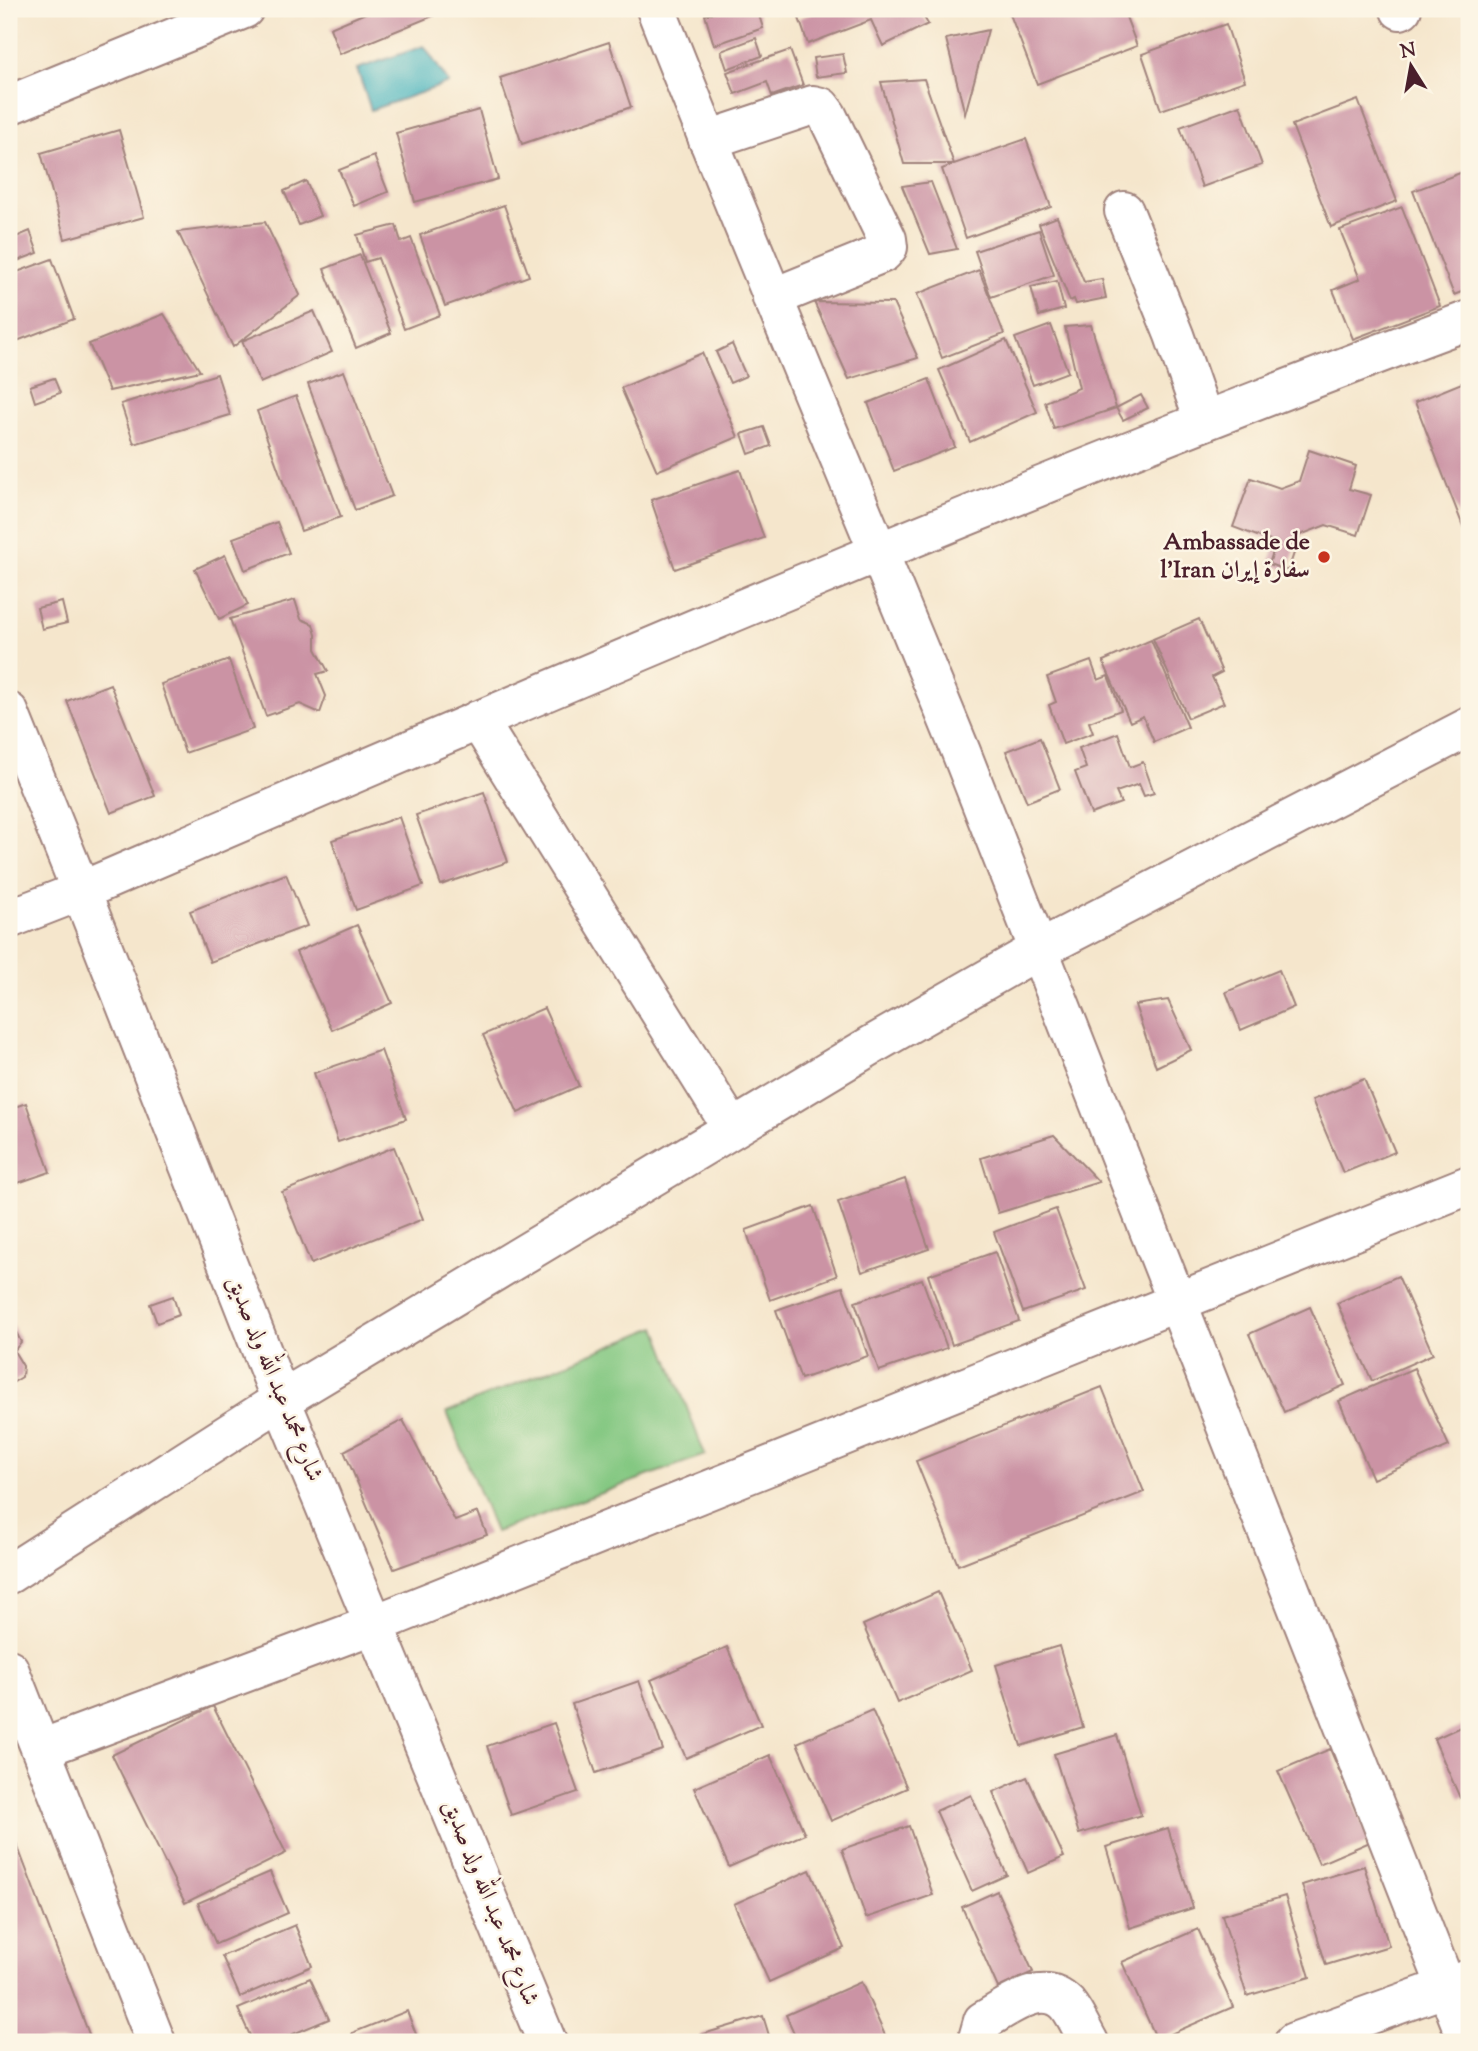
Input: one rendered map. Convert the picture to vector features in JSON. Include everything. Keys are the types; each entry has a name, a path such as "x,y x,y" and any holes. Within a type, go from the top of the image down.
{"street":[{"path":"9,104 244,9"},
{"path":"656,9 772,298 879,550 1177,1303 1457,1984 1468,2042"},
{"path":"708,140 813,105 821,107 887,239 888,247 883,253 772,298"},
{"path":"1124,211 1174,335 1203,421"},
{"path":"9,919 81,891 879,550 1203,421 1469,320"},
{"name":"شارع محمد عبد الله ولد صديق","path":"9,712 281,1400 547,2042"},
{"path":"478,720 732,1128"},
{"path":"9,1574 281,1400 732,1128 1038,950 1469,727"},
{"path":"26,1733 375,1624 1469,1185"},
{"path":"9,1669 26,1733 156,2042"},
{"path":"1294,2042 1457,1984"},
{"path":"977,2042 983,2021 1029,1995 1050,1994 1066,2004 1089,2042"}],"green space":[{"path":"656,1327 705,1455 495,1532 447,1412"}],"water":[{"path":"424,46 449,83 371,110 357,69"}],"building":[{"path":"375,9 432,9 435,15 340,54 330,28"},
{"path":"726,9 757,9 763,28 714,45 705,15"},
{"path":"825,9 867,9 869,15 886,9 919,9 928,24 883,46 871,20 808,44 799,18"},
{"path":"1008,9 1123,9 1137,46 1037,84"},
{"path":"1226,24 1245,81 1161,110 1142,54"},
{"path":"988,30 965,114 946,39"},
{"path":"756,38 762,56 727,69 721,51"},
{"path":"609,42 631,107 522,144 500,78"},
{"path":"790,50 803,85 772,96 767,82 735,94 727,72"},
{"path":"843,54 847,73 816,77 813,58"},
{"path":"924,79 954,164 904,164 881,82"},
{"path":"1358,100 1397,201 1331,227 1292,125"},
{"path":"1240,105 1262,165 1202,187 1180,127"},
{"path":"479,110 498,179 415,202 396,133"},
{"path":"119,130 144,217 65,239 41,153"},
{"path":"1026,139 1051,207 966,238 942,169"},
{"path":"374,156 388,192 354,206 339,170"},
{"path":"1468,170 1469,289 1454,295 1413,191"},
{"path":"306,181 320,216 299,225 284,191"},
{"path":"931,182 957,249 930,254 902,186"},
{"path":"504,205 529,276 445,306 420,235"},
{"path":"1402,207 1440,306 1353,339 1333,290 1360,279 1340,230"},
{"path":"1057,217 1084,282 1102,279 1106,298 1076,304 1074,299 1070,301 1039,224"},
{"path":"265,222 300,295 233,347 178,232"},
{"path":"396,225 401,242 411,238 440,315 404,329 378,258 365,262 357,235"},
{"path":"1039,230 1054,275 991,297 975,251"},
{"path":"30,231 38,253 9,264 9,240"},
{"path":"360,255 391,333 356,348 324,269"},
{"path":"52,259 74,319 9,344 9,275"},
{"path":"979,270 1004,334 942,358 917,294"},
{"path":"1057,281 1064,309 1039,316 1031,287"},
{"path":"814,302 893,303 918,358 849,379"},
{"path":"314,311 332,352 260,383 242,341"},
{"path":"164,314 200,371 109,391 89,344"},
{"path":"1051,325 1068,372 1033,385 1015,338"},
{"path":"1091,325 1116,408 1054,429 1045,402 1079,388 1065,327"},
{"path":"1006,340 1037,412 970,442 939,370"},
{"path":"732,344 746,376 730,383 716,352"},
{"path":"702,353 738,437 657,471 621,388"},
{"path":"344,371 392,496 355,510 308,384"},
{"path":"217,374 230,415 134,444 121,404"},
{"path":"54,378 60,393 35,402 30,386"},
{"path":"929,379 955,447 894,471 868,403"},
{"path":"1469,380 1469,542 1415,402"},
{"path":"1141,395 1148,408 1123,420 1116,408"},
{"path":"296,396 341,517 301,531 257,411"},
{"path":"764,427 771,446 749,454 742,434"},
{"path":"1309,450 1356,466 1349,489 1371,495 1358,535 1326,525 1300,535 1288,571 1269,564 1276,543 1233,527 1251,478 1280,488 1299,481"},
{"path":"740,470 764,538 675,569 651,500"},
{"path":"277,522 289,553 245,570 233,538"},
{"path":"225,555 248,605 219,619 195,569"},
{"path":"295,600 301,619 313,624 316,649 328,671 317,674 326,696 320,713 300,704 266,716 230,619"},
{"path":"62,602 67,623 42,629 37,608"},
{"path":"1199,619 1222,672 1212,677 1224,703 1188,718 1153,639"},
{"path":"1151,640 1188,727 1154,742 1143,716 1130,722 1103,661"},
{"path":"229,660 253,729 185,753 161,684"},
{"path":"1091,661 1098,680 1108,676 1121,710 1089,722 1093,733 1063,744 1049,705 1056,702 1047,677"},
{"path":"110,684 155,796 111,813 67,701"},
{"path":"1118,733 1130,767 1143,762 1154,793 1144,796 1139,784 1116,792 1121,803 1091,814 1075,772 1086,768 1079,748"},
{"path":"1040,738 1060,789 1027,802 1006,751"},
{"path":"484,792 508,862 441,885 416,815"},
{"path":"399,817 423,886 356,910 332,840"},
{"path":"286,874 307,926 210,962 190,911"},
{"path":"357,925 392,1003 332,1030 296,952"},
{"path":"1279,970 1294,1007 1241,1030 1226,992"},
{"path":"1168,1000 1191,1050 1156,1067 1135,1005"},
{"path":"544,1008 579,1086 518,1113 483,1035"},
{"path":"381,1050 406,1119 338,1142 314,1073"},
{"path":"1364,1079 1395,1152 1343,1173 1312,1100"},
{"path":"26,1103 50,1172 9,1186 9,1109"},
{"path":"1054,1135 1099,1182 998,1213 981,1158"},
{"path":"394,1147 423,1219 311,1264 282,1192"},
{"path":"905,1179 929,1249 862,1272 838,1202"},
{"path":"813,1206 837,1276 770,1300 746,1230"},
{"path":"1056,1209 1086,1290 1023,1312 994,1232"},
{"path":"995,1252 1019,1321 952,1345 928,1275"},
{"path":"1398,1276 1433,1354 1372,1381 1337,1303"},
{"path":"922,1279 947,1348 879,1371 855,1302"},
{"path":"843,1287 868,1356 801,1379 776,1310"},
{"path":"173,1296 179,1315 157,1323 150,1304"},
{"path":"1310,1307 1345,1385 1284,1412 1249,1334"},
{"path":"9,1318 21,1342 14,1351 23,1366 22,1377 9,1385"},
{"path":"1414,1368 1449,1446 1373,1479 1339,1401"},
{"path":"1102,1387 1144,1492 958,1565 916,1461"},
{"path":"403,1420 455,1521 478,1512 487,1535 394,1569 344,1451"},
{"path":"938,1592 972,1670 897,1703 863,1625"},
{"path":"1059,1646 1083,1727 1021,1746 996,1665"},
{"path":"727,1647 761,1725 686,1758 651,1680"},
{"path":"639,1681 663,1750 596,1773 572,1704"},
{"path":"213,1706 286,1853 185,1903 112,1755"},
{"path":"872,1710 907,1788 831,1821 797,1743"},
{"path":"554,1723 578,1792 511,1815 487,1746"},
{"path":"1469,1723 1469,1794 1460,1798 1434,1739"},
{"path":"1117,1735 1141,1815 1079,1834 1054,1754"},
{"path":"1330,1749 1370,1842 1319,1864 1278,1771"},
{"path":"770,1755 805,1834 729,1867 694,1788"},
{"path":"1027,1777 1064,1857 1028,1873 993,1792"},
{"path":"971,1795 1007,1875 972,1891 936,1811"},
{"path":"9,1824 92,2042 9,2042"},
{"path":"909,1826 933,1895 866,1918 842,1849"},
{"path":"1168,1828 1193,1908 1130,1928 1106,1847"},
{"path":"1364,1866 1389,1946 1326,1965 1302,1885"},
{"path":"810,1870 844,1948 769,1982 734,1904"},
{"path":"270,1872 288,1913 216,1944 198,1903"},
{"path":"997,1891 1033,1972 998,1988 962,1907"},
{"path":"1285,1896 1310,1977 1247,1996 1222,1915"},
{"path":"295,1925 312,1966 240,1997 222,1956"},
{"path":"1198,1929 1233,2007 1157,2040 1122,1962"},
{"path":"310,1978 329,2019 274,2042 253,2042 238,2009"},
{"path":"861,1982 888,2042 798,2042 786,2015"},
{"path":"407,2011 419,2042 356,2042 352,2033"},
{"path":"763,2016 771,2042 702,2042 700,2035"}],"place":[{"name":"Ambassade de l'Iran سفارة إيران","path":"1324,557"}]}
